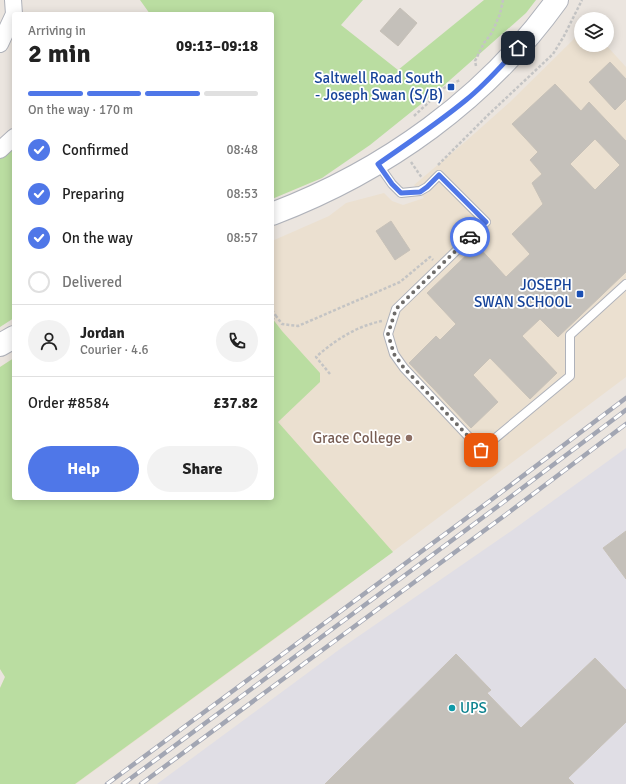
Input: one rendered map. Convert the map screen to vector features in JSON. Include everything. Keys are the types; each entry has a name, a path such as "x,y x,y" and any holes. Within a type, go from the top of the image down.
{"street":[{"path":"13,0 14,12"},
{"path":"274,213 332,189 378,164 427,130 466,100 488,80 544,18 557,0"},
{"path":"0,44 12,18"},
{"path":"0,150 12,139"},
{"path":"0,345 12,338"}],"lane":[{"path":"378,164 392,184 401,193 420,192 439,175 486,222 396,309 388,334 394,354 404,368 481,450 570,376 570,336 626,284"}],"path":[{"path":"488,80 478,69 474,61 494,28 500,14 503,0"},
{"path":"433,169 553,54 582,0"},
{"path":"413,117 444,88 465,77"},
{"path":"408,158 427,187"},
{"path":"274,313 282,324 298,326 400,282 430,258 440,266"},
{"path":"330,374 316,357 347,334 377,322 392,319"}],"shaded area":[{"name":"Grace College","path":"574,39 574,52 612,52 626,67 626,377 327,601 76,784 0,784 0,688 5,677 0,669 0,367 12,359 12,500 274,500 274,240 329,216 346,203 384,193 392,201 403,205 424,198 414,185 510,102"},
{"path":"626,448 626,784 157,784 340,649 514,529"}],"green space":[{"path":"140,0 363,0 341,25 398,70 484,0 536,0 526,13 441,88 370,145 322,178 274,198 274,12 149,12"},
{"path":"12,147 12,319 0,327 0,158"},
{"path":"274,321 320,373 320,382 278,422 393,552 75,784 0,784 0,688 5,677 0,669 0,367 12,359 12,500 274,500"}],"building":[{"path":"400,8 417,23 398,46 380,31"},
{"path":"610,62 626,79 626,99 615,110 589,82"},
{"path":"555,84 581,111 589,102 626,141 626,272 558,337 540,319 522,336 557,373 530,399 490,358 473,375 498,402 471,428 409,363 436,336 440,340 456,324 427,293 477,245 506,277 530,254 512,234 543,204 532,183 542,174 530,160 538,152 512,124","holes":["595,139 620,165 595,190 570,164"]},
{"path":"391,221 410,250 395,260 376,231"},
{"path":"626,531 626,579 603,548"},
{"name":"UPS","path":"456,654 491,690 487,693 521,728 595,658 626,690 626,722 568,778 574,784 325,784"}],"railway":[{"path":"107,784 491,500 626,398"},
{"path":"123,784 626,410"},
{"path":"141,784 626,424"}],"way so far":[{"path":"470,237 396,309 388,334 394,354 404,368 481,450"}],"place":[{"name":"Saltwell Road South - Joseph Swan (S/B)","path":"451,87"},
{"name":"JOSEPH SWAN SCHOOL","path":"580,294"},
{"name":"Grace College","path":"409,438"},
{"name":"UPS","path":"452,708"}],"route":[{"path":"470,237 486,222 439,175 420,192 401,193 392,184 378,164 427,130 466,100 488,80 518,48"}]}
